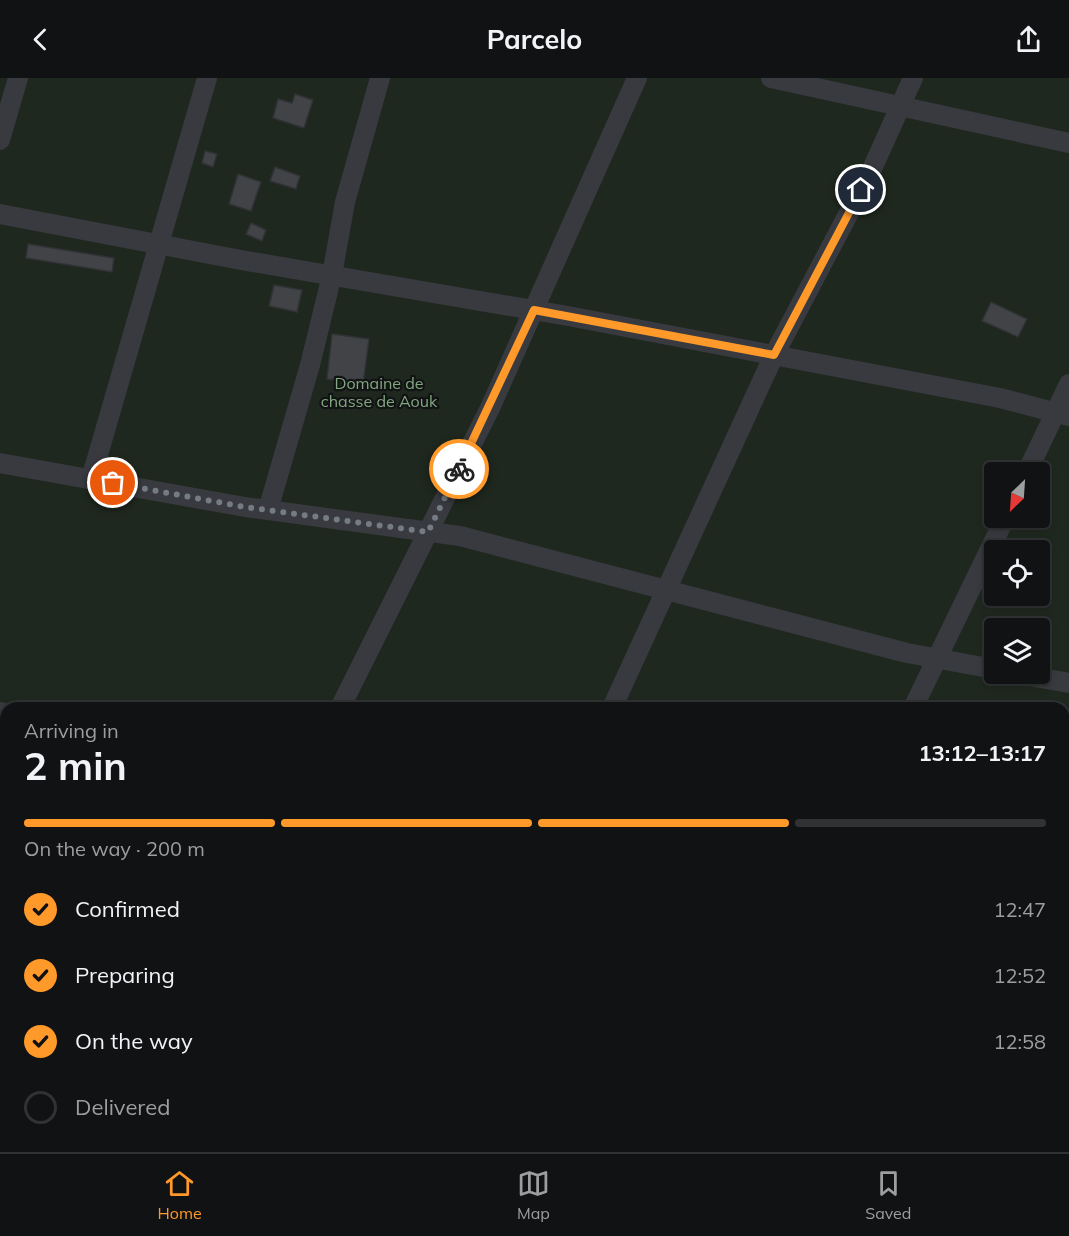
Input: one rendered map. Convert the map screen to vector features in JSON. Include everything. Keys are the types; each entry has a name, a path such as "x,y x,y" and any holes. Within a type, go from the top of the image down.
{"street":[{"path":"0,140 18,78"},
{"path":"91,479 207,78"},
{"path":"268,510 310,365 332,276 345,202 380,78"},
{"path":"343,702 490,408 637,78"},
{"path":"771,78 1069,142"},
{"path":"615,702 774,355 872,169 913,78"},
{"path":"0,214 160,245 534,310 774,355 1000,398 1062,414"},
{"path":"1033,462 1062,414 1069,384"},
{"path":"0,463 268,510 460,536 937,659 984,667"},
{"path":"916,702 1000,528"},
{"path":"1050,680 1069,683"}],"green space":[{"name":"Domaine de chasse de Aouk","path":"0,78 1069,78 1069,702 0,702"}],"building":[{"path":"295,94 313,100 304,128 273,118 278,99 292,103"},
{"path":"205,151 217,154 213,167 202,163"},
{"path":"275,167 300,176 296,189 270,181"},
{"path":"238,174 261,182 251,211 229,204"},
{"path":"251,223 266,230 262,241 246,234"},
{"path":"28,244 114,258 112,272 26,258"},
{"path":"274,285 302,290 297,312 269,306"},
{"path":"991,302 1027,319 1018,337 982,321"},
{"path":"332,334 369,339 363,384 327,379"}],"way so far":[{"path":"113,483 245,507 428,532 459,469"}],"route":[{"path":"459,469 490,408 534,310 774,355 861,190"}]}
